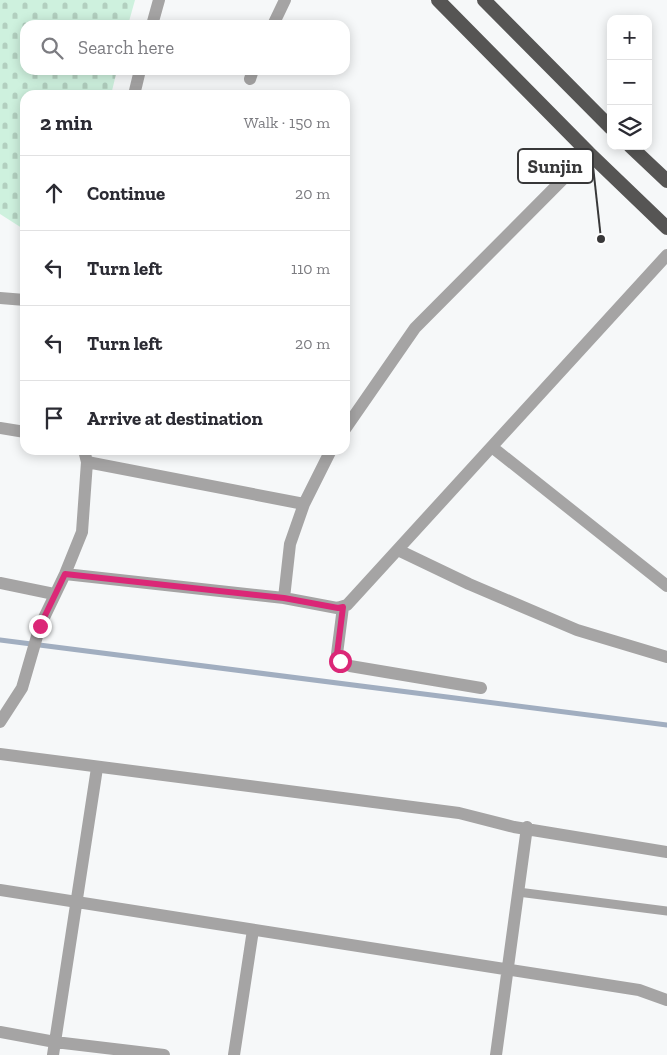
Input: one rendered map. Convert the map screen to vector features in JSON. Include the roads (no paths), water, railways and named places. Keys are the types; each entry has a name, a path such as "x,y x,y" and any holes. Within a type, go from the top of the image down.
{"highway":[{"path":"438,0 589,153 667,228"},
{"path":"484,0 607,124"},
{"path":"634,150 667,181"}],"street":[{"path":"153,20 159,0"},
{"path":"275,20 285,0"},
{"path":"135,90 139,75"},
{"path":"350,422 415,328 589,153"},
{"path":"65,574 284,598 338,608 343,607 351,602 667,255"},
{"path":"0,298 20,300"},
{"path":"0,428 20,431"},
{"path":"492,447 667,586"},
{"path":"284,598 290,544 304,504 328,455"},
{"path":"0,722 22,688 40,626 65,574 82,532 86,456 304,504"},
{"path":"398,550 469,584 576,630 667,657"},
{"path":"0,582 54,594"},
{"path":"343,607 337,654 340,661 350,666 482,688"},
{"path":"0,754 97,768 412,806 667,852"},
{"path":"53,1055 97,768"},
{"path":"496,1055 527,827"},
{"path":"0,890 639,990 667,1000"},
{"path":"234,1055 253,930"},
{"path":"0,1032 55,1042 164,1055"}],"lane":[{"path":"518,892 667,911"}],"waterway":[{"path":"0,640 667,725"}],"place":[{"name":"Sunjin","path":"601,239"}]}
